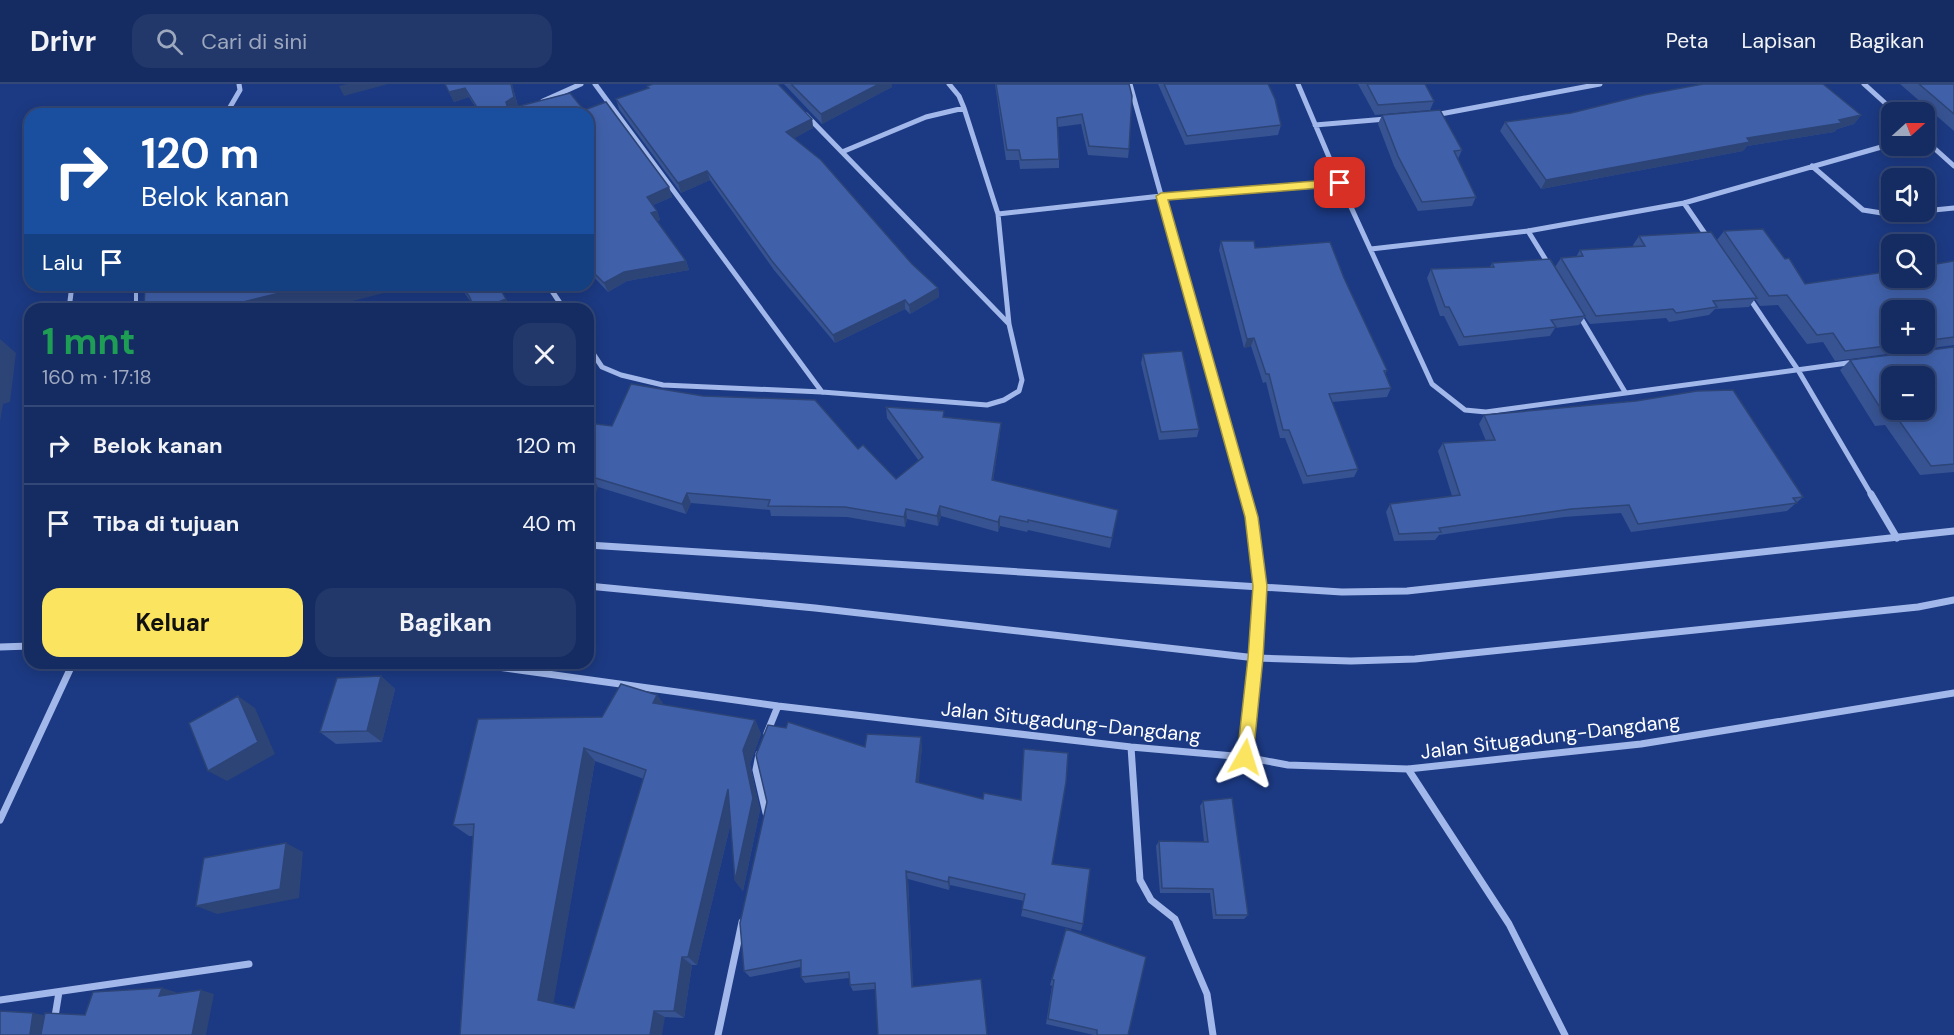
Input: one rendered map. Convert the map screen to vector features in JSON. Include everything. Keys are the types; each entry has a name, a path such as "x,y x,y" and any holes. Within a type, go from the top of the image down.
{"street":[{"path":"230,108 240,90 239,84"},
{"path":"533,105 581,84"},
{"path":"595,84 822,393"},
{"path":"594,355 602,368 663,385 822,393 987,405 1004,400 1019,391 1022,380 1009,324 998,214 964,108 959,96 949,84"},
{"path":"1130,84 1251,517 1260,586 1256,658 1245,757"},
{"path":"1298,84 1340,183 1432,384 1465,410 1486,412 1865,361"},
{"path":"1431,115 1600,84"},
{"path":"1864,84 1884,102"},
{"path":"842,152 926,117 964,108"},
{"path":"801,109 1009,324"},
{"path":"1315,125 1396,118"},
{"path":"1371,249 1528,231 1684,203 1881,147"},
{"path":"1935,149 1954,166"},
{"path":"1812,166 1863,210 1881,213"},
{"path":"998,214 1161,196 1340,183"},
{"path":"1684,203 1711,242"},
{"path":"1935,210 1954,208"},
{"path":"1528,231 1552,271"},
{"path":"1744,291 1798,370 1897,538"},
{"path":"1576,311 1625,392"},
{"path":"594,545 1342,592 1407,591 1954,531"},
{"path":"594,587 815,608 1256,658 1351,661 1415,659 1918,607 1954,600"},
{"path":"0,647 24,646"},
{"path":"0,820 70,669"},
{"name":"Jalan Situgadung-Dangdang","path":"512,669 778,706 1131,747 1245,757 1288,765 1407,769 1641,744 1954,693"},
{"path":"764,821 765,799 755,774 755,765 778,706"},
{"path":"1131,747 1140,880 1151,900 1175,919 1208,994 1213,1035"},
{"path":"1407,769 1509,924 1565,1035"},
{"path":"718,1035 745,911"},
{"path":"0,1000 249,964"},
{"path":"52,1035 59,992"}],"building":[{"path":"445,84 511,84 514,97 506,102 508,108 477,108 465,88 449,92"},
{"path":"653,84 778,84 812,119 786,132 821,160 912,264 938,288 909,305 905,300 833,335 772,261 707,171 678,183 616,99 649,88 647,86"},
{"path":"791,84 879,84 821,114"},
{"path":"996,84 1129,84 1132,96 1129,149 1089,146 1082,114 1057,118 1059,159 1021,160 1019,150 1007,150"},
{"path":"1164,84 1268,84 1275,99 1281,125 1187,136"},
{"path":"1367,84 1425,84 1434,101 1378,105"},
{"path":"1703,84 1823,84 1861,115 1839,120 1842,123 1747,138 1750,142 1546,180 1505,122 1571,113 1644,95"},
{"path":"1919,84 1954,84 1954,114"},
{"path":"570,93 582,108 512,108"},
{"path":"606,102 669,187 647,197 657,211 651,213 686,261 624,272 604,283 594,273 594,108 590,108"},
{"path":"1440,110 1462,150 1454,151 1476,197 1422,202 1398,156 1382,115"},
{"path":"1763,229 1785,259 1789,258 1805,284 1881,273 1881,288 1935,288 1935,264 1954,261 1954,337 1935,340 1935,300 1881,300 1881,347 1845,351 1833,333 1817,335 1787,295 1769,296 1724,231"},
{"path":"1711,232 1757,298 1713,301 1717,307 1676,313 1673,309 1596,316 1561,258 1583,256 1580,250 1645,246 1639,236"},
{"path":"1221,241 1254,241 1255,248 1330,242 1344,278 1387,370 1384,371 1391,388 1329,394 1358,469 1307,476 1289,430 1283,430 1269,374 1266,374 1254,338 1247,339"},
{"path":"1550,259 1585,316 1551,320 1556,327 1464,337 1449,307 1445,307 1431,269 1494,267 1492,263"},
{"path":"145,291 288,291 239,303 144,303"},
{"path":"465,291 501,291 506,299 496,303 472,303"},
{"path":"1954,347 1954,464 1931,466 1899,420 1935,420 1935,366 1881,366 1881,409 1850,360 1898,354 1935,354 1935,349"},
{"path":"1182,351 1199,429 1161,432 1143,354"},
{"path":"631,384 703,396 815,400 858,449 863,445 896,479 923,457 886,407 944,411 943,417 1001,423 992,480 1118,510 1112,538 1000,516 998,522 940,506 937,516 906,509 904,517 845,507 768,506 770,500 687,493 682,504 594,478 594,424 612,426"},
{"path":"1733,390 1803,497 1793,498 1797,503 1638,524 1629,505 1571,509 1439,528 1441,532 1399,534 1390,504 1460,495 1443,443 1495,440 1484,415 1636,401 1697,391"},
{"path":"381,676 367,731 320,732 337,678"},
{"path":"621,684 657,695 653,703 755,720 743,750 753,798 735,881 728,789 688,957 682,957 674,1011 654,1011 650,1035 460,1035 474,824 453,825 478,719 602,717","holes":["584,748 646,770 574,1008 538,1000"]},
{"path":"238,696 258,742 208,771 189,723"},
{"path":"788,722 865,747 867,734 921,737 916,782 983,799 984,793 1021,800 1024,749 1068,753 1066,782 1052,864 1090,869 1083,924 1022,909 1025,894 949,877 948,882 906,871 912,987 981,979 987,1035 878,1035 875,983 850,985 849,972 801,977 801,960 744,971 740,923 767,802 756,755 768,725 786,728"},
{"path":"1232,798 1248,915 1216,915 1213,889 1162,888 1159,841 1208,842 1203,801"},
{"path":"286,843 280,889 196,906 204,858"},
{"path":"1066,929 1146,957 1128,1035 1097,1035 1097,1030 1048,1019 1054,980 1052,979"},
{"path":"162,988 159,996 201,990 192,1035 40,1035 45,1013 85,1015 93,992"},
{"path":"0,1011 33,1013 30,1034 33,1035 0,1035"}],"route":[{"path":"1245,757 1256,658 1260,586 1251,517 1161,196 1340,183"}]}
